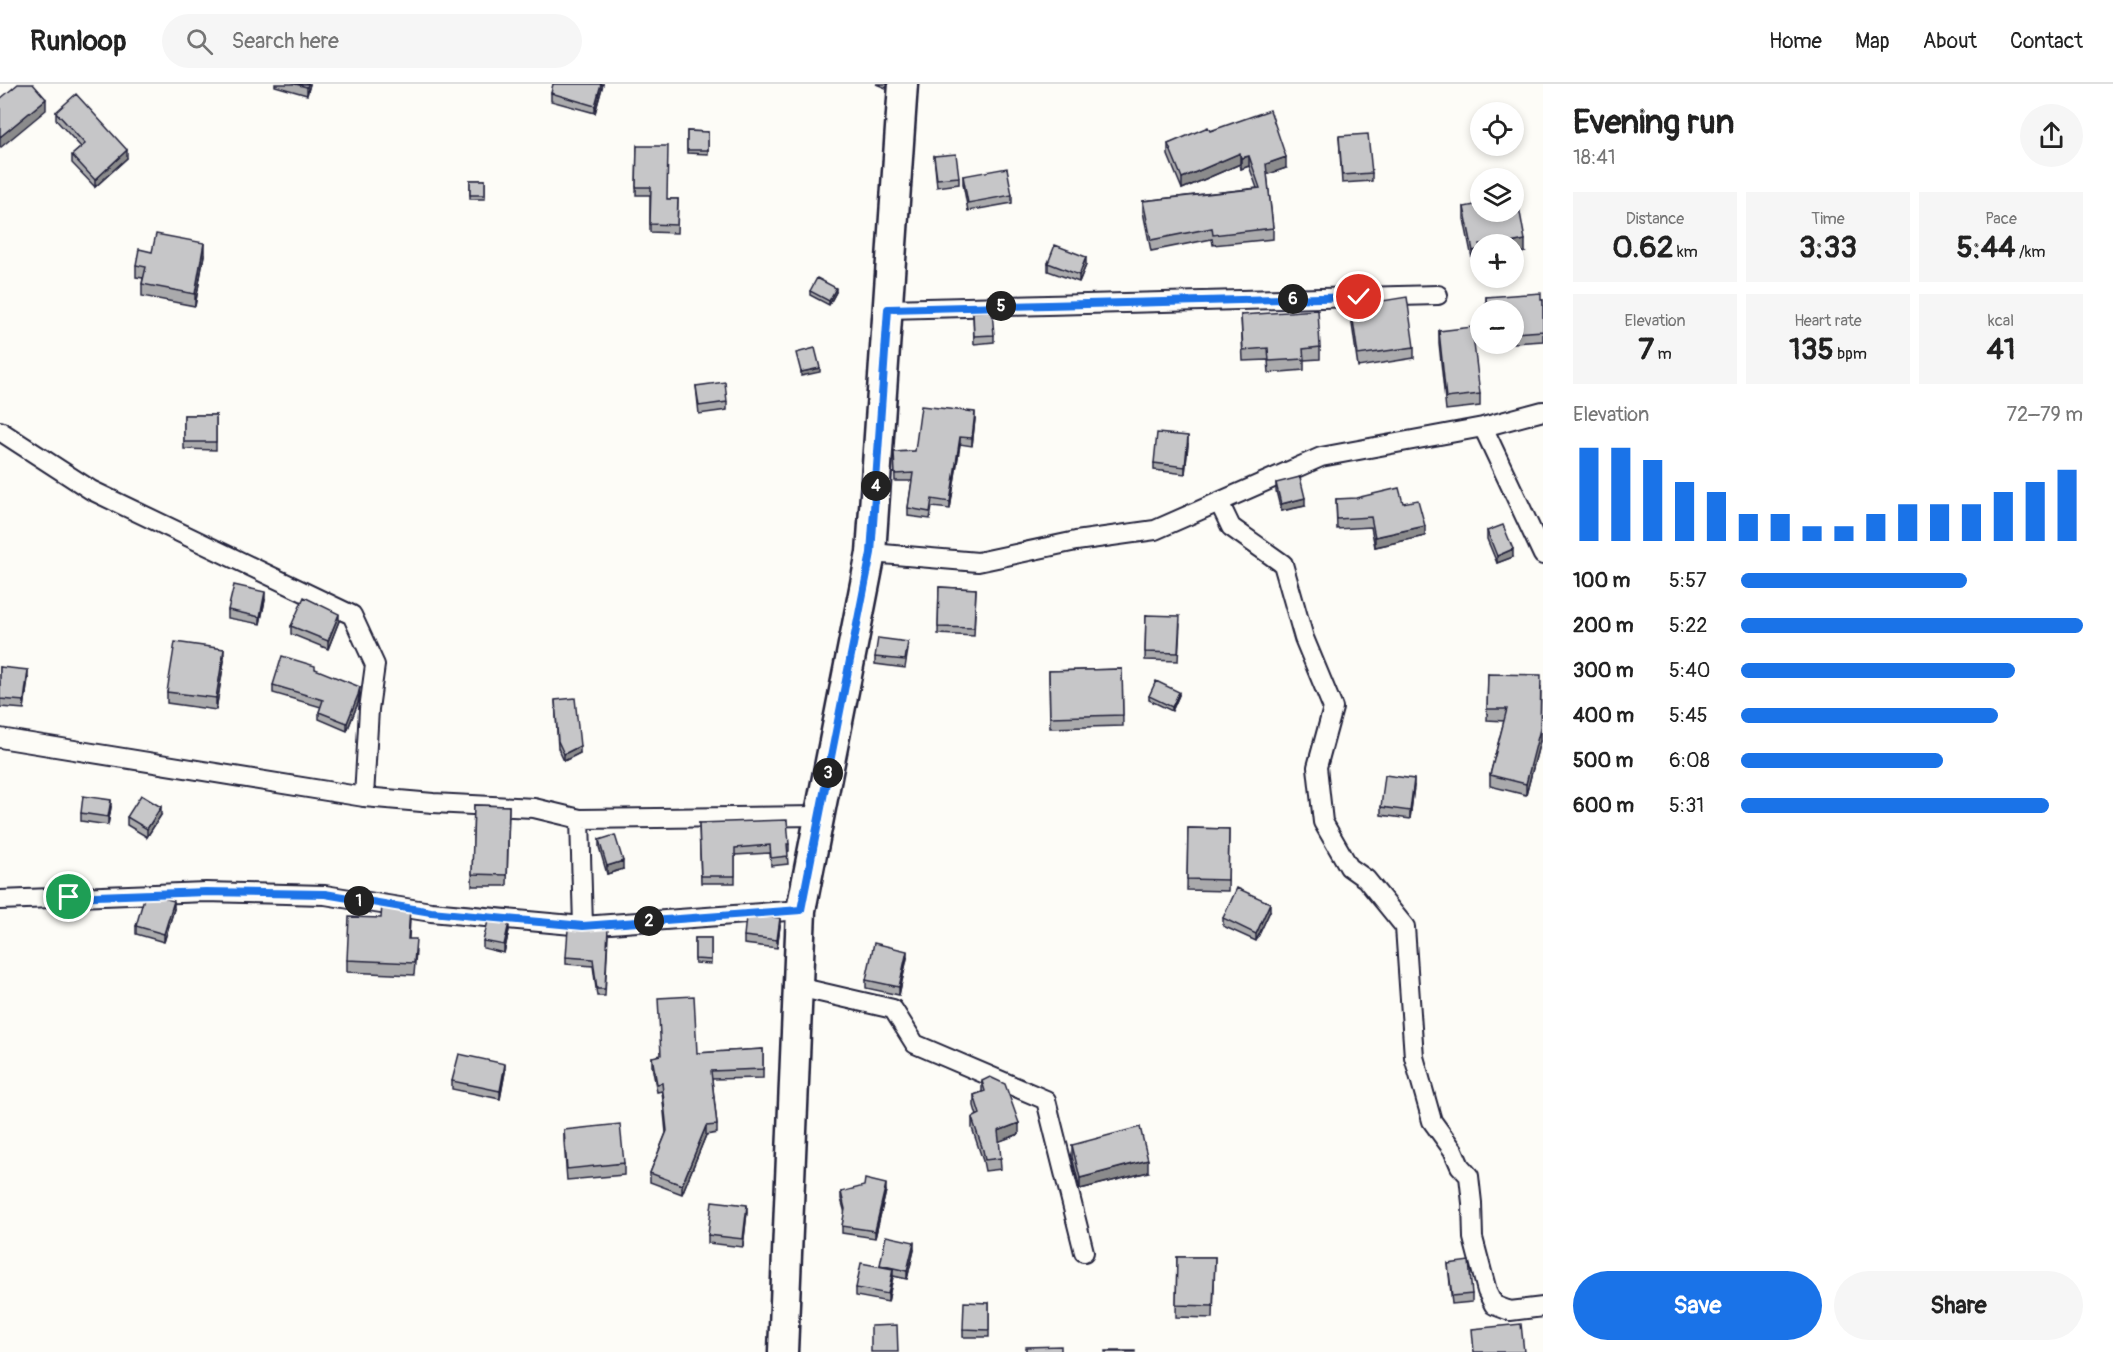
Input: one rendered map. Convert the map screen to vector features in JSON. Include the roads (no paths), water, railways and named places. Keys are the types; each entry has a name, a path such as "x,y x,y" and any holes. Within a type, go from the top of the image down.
{"main road":[{"path":"783,1352 801,910 871,553 903,84"}],"street":[{"path":"888,309 1438,295"},
{"path":"871,553 978,561 1076,541 1155,530 1321,457 1483,427 1543,411"},
{"path":"1483,427 1543,555"},
{"path":"0,432 91,490 352,615 375,665 369,709 364,797"},
{"path":"1219,502 1231,527 1283,564 1304,638 1333,708 1317,767 1323,822 1348,867 1366,879 1405,927 1414,1057 1432,1121 1453,1150 1460,1166 1469,1176 1473,1203 1473,1238 1487,1292 1494,1305 1510,1311 1543,1307"},
{"path":"0,738 364,797 534,808 580,819 819,816"},
{"path":"580,819 583,926"},
{"path":"0,900 206,892 325,894 431,912 583,926 801,910"},
{"path":"798,987 892,1009 915,1044 1046,1100 1084,1252"}]}
